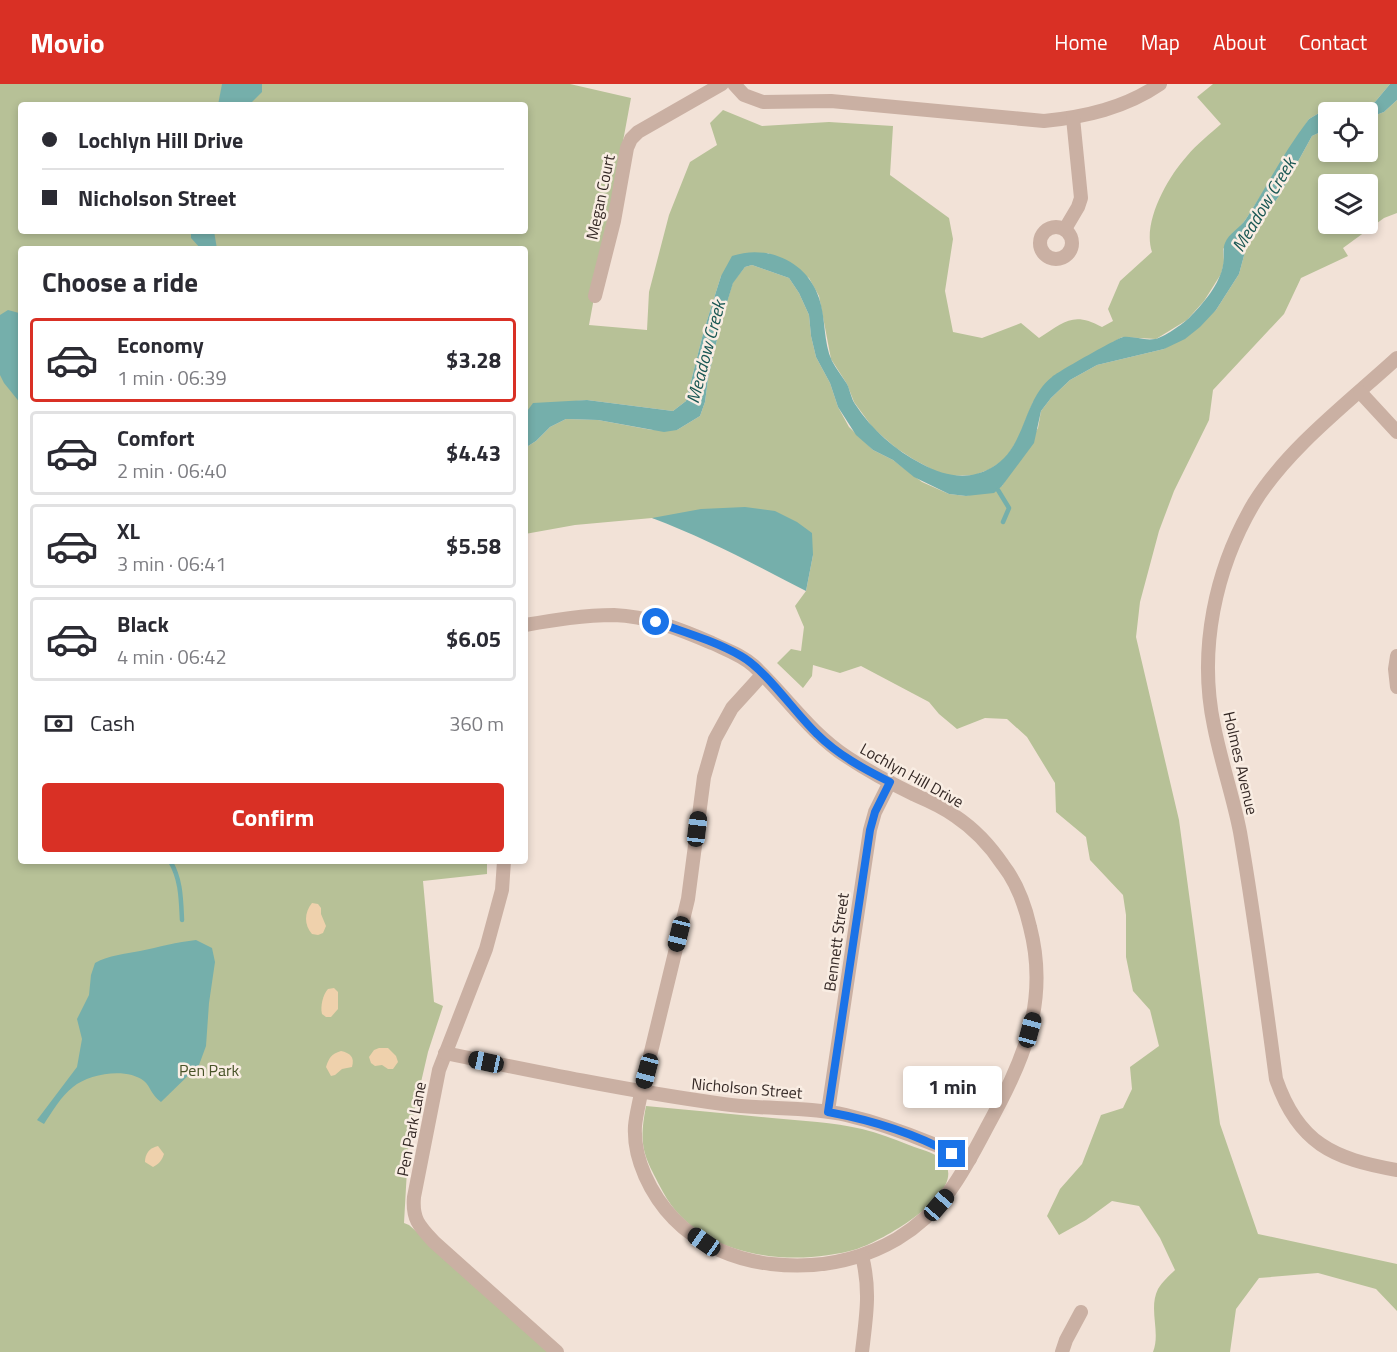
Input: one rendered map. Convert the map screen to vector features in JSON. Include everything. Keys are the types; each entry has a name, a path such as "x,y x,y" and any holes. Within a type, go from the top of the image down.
{"street":[{"name":"Megan Court","path":"595,296 614,221 627,148 632,139 639,132 722,84"},
{"path":"734,84 744,95 763,102 831,101 1027,121 1073,118 1097,113 1127,102 1160,84"},
{"path":"1065,229 1081,198 1073,118"},
{"name":"Holmes Avenue","path":"1397,358 1290,456 1255,503 1226,561 1211,624 1208,660 1209,695 1216,739 1239,831 1276,1079 1282,1097 1291,1114 1317,1142 1351,1160 1397,1170"},
{"path":"1360,392 1397,432"},
{"name":"Lochlyn Hill Drive","path":"528,624 566,618 616,615 656,622 741,656 762,675 817,734 832,747 865,770 934,803 957,817 1004,865 1017,887 1026,910 1037,961 1034,1017 1027,1042 998,1107 970,1159 952,1191 926,1218 896,1239 862,1256 809,1265 788,1266 761,1263 732,1255 704,1242 682,1227 665,1209 639,1162 635,1143 635,1125 641,1093 688,899 704,777 715,739 732,708 762,675"},
{"path":"1397,656 1397,687"},
{"name":"Bennett Street","path":"828,1112 870,830 875,812 890,782"},
{"name":"Pen Park Lane","path":"504,864 502,890 486,949 439,1070 413,1212 418,1225 434,1242 557,1352"},
{"name":"Nicholson Street","path":"445,1053 641,1093 738,1106 828,1112 893,1128 952,1154 970,1159"},
{"path":"862,1256 868,1290 862,1352"},
{"path":"1062,1352 1081,1312"}],"green space":[{"name":"Pen Park","path":"0,84 570,84 631,98 589,325 647,330 649,292 669,215 690,162 717,145 710,123 723,110 762,126 829,122 893,126 890,175 949,218 953,239 945,291 953,332 982,338 1021,323 1039,338 1062,323 1076,319 1092,322 1102,327 1113,321 1108,309 1120,281 1152,252 1150,228 1164,188 1187,156 1221,124 1197,97 1213,84 1390,84 1375,102 1318,102 1318,114 1309,119 1246,219 1223,249 1224,262 1221,274 1204,301 1187,320 1156,339 1122,337 1102,349 1033,402 1018,439 1005,459 975,475 950,476 935,471 896,448 873,428 854,402 847,384 831,359 819,296 809,278 768,253 721,276 704,330 686,401 673,411 587,400 576,401 528,435 528,246 18,246 18,864 487,864 487,874 423,881 434,1002 443,1006 428,1052 409,1134 404,1223 552,1352 0,1352"},
{"path":"1397,100 1397,213 1378,222 1378,174 1318,174 1318,234 1362,234 1343,248 1348,256 1301,278 1284,314 1213,390 1209,420 1174,491 1159,531 1140,602 1136,637 1179,820 1220,1124 1258,1234 1397,1264 1397,1311 1376,1289 1318,1273 1259,1278 1236,1309 1230,1352 1153,1352 1156,1337 1155,1297 1160,1286 1175,1270 1160,1238 1139,1206 1112,1201 1086,1220 1059,1235 1047,1216 1060,1189 1082,1164 1101,1115 1123,1108 1132,1089 1130,1067 1159,1046 1150,1010 1133,991 1126,957 1126,915 1123,895 1090,860 1086,837 1056,812 1055,783 1027,737 1007,719 985,718 957,729 929,702 861,666 840,673 813,665 812,676 803,688 777,663 791,649 801,651 804,627 795,606 806,591 813,555 652,518 575,525 528,533 528,446 550,427 566,419 598,420 652,430 677,430 700,416 705,402 721,322 733,282 745,267 752,265 789,278 799,293 809,315 816,357 830,383 838,407 849,427 873,450 893,460 922,482 949,494 966,496 1002,486 1038,428 1041,411 1070,380 1097,365 1164,349 1216,310 1239,274 1248,241 1279,196 1312,136 1318,133 1318,162 1378,162 1378,114 1384,112"},
{"path":"646,1106 829,1123 868,1131 939,1157 948,1172 945,1186 935,1199 903,1226 857,1249 831,1255 804,1257 776,1257 749,1252 723,1244 699,1231 679,1214 663,1192 644,1151 643,1132"}],"sand":[{"path":"312,903 318,904 321,908 326,926 323,933 318,935 312,934 306,923 306,915"},
{"path":"334,988 338,992 338,1009 331,1017 326,1017 322,1014 322,1001 328,989"},
{"path":"388,1048 396,1056 398,1062 393,1069 382,1065 375,1066 371,1063 369,1057 374,1050"},
{"path":"341,1051 351,1056 352,1067 342,1069 331,1076 326,1067 329,1059"},
{"path":"158,1146 164,1154 160,1162 153,1167 145,1162 146,1156 150,1150"}],"water":[{"path":"222,84 262,84 262,92 252,102 219,102"},
{"path":"1390,84 1397,84 1397,100 1384,112 1378,114 1378,102 1375,102"},
{"name":"Meadow Creek","path":"1318,114 1318,133 1312,136 1279,196 1248,241 1239,274 1216,310 1185,339 1164,349 1097,365 1070,380 1041,411 1034,443 1002,486 994,493 966,496 949,494 914,477 893,460 873,450 856,435 838,407 830,383 816,357 809,315 799,293 789,278 752,265 745,267 733,283 721,322 705,402 700,416 677,430 664,432 598,420 566,419 550,427 528,446 528,410 533,403 587,400 673,411 686,401 704,330 721,276 732,256 759,252 772,254 795,265 813,285 821,306 827,346 832,361 847,384 855,404 877,431 903,452 939,472 965,476 982,472 1003,459 1012,449 1035,398 1052,377 1123,337 1159,338 1189,318 1215,286 1223,265 1227,239 1246,219 1309,119"},
{"path":"191,234 214,234 216,246 198,246 191,238"},
{"path":"8,310 18,313 18,400 0,375 0,315"},
{"path":"745,507 775,511 812,533 813,555 806,591 711,543 652,518 701,509"},
{"path":"196,940 212,948 215,962 206,1046 199,1065 161,1102 144,1081 128,1074 108,1074 80,1082 57,1104 44,1124 37,1120 77,1067 82,1039 77,1019 89,995 95,963 117,955"}],"waterway":[{"path":"998,490 1009,508 1003,522"},
{"path":"172,864 181,897 182,920"}],"route":[{"path":"656,622 741,656 754,666 832,747 865,770 890,782 875,812 870,830 828,1112 893,1128 952,1154"}]}
